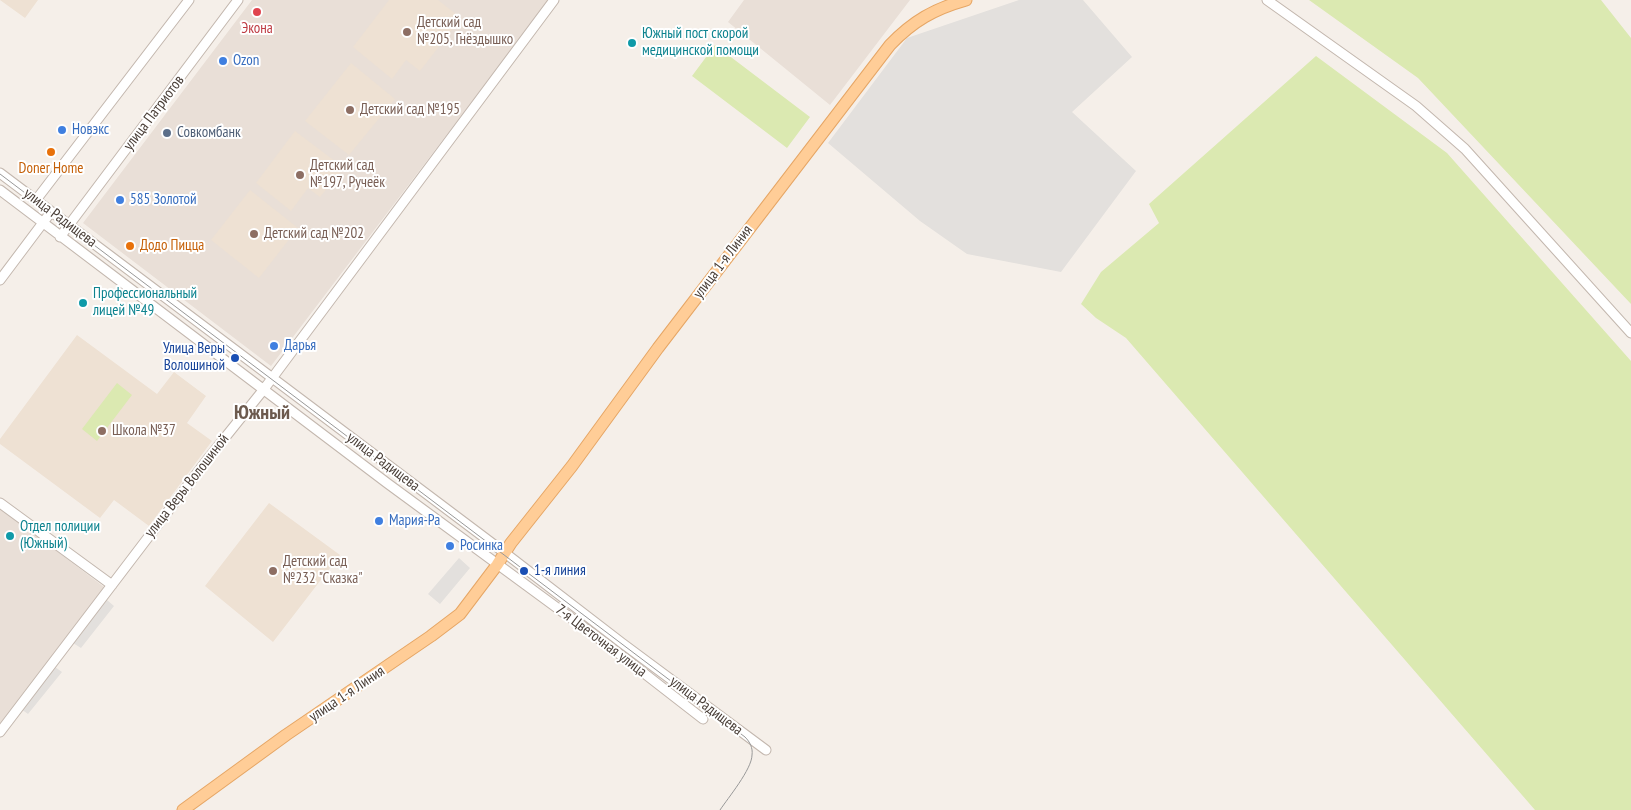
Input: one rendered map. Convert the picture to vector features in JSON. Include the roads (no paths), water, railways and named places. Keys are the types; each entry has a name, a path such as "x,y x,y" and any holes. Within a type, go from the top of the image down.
{"main road":[{"name":"улица 1-я Линия","path":"183,810 286,735 431,636 460,614 505,552 572,466 669,332 890,45 916,22 932,12 966,0"}],"street":[{"path":"36,200 189,0"},
{"name":"улица Патриотов","path":"60,237 238,0"},
{"name":"улица Веры Волошиной","path":"0,732 207,460 264,389 554,0"},
{"path":"1267,0 1416,106 1465,149 1631,333"},
{"name":"улица Радищева","path":"0,173 766,750"},
{"name":"улица Радищева","path":"0,190 497,565"},
{"path":"0,280 51,212"},
{"path":"0,502 112,585"},
{"name":"7-я Цветочная улица","path":"497,565 609,646 703,718"}],"tram line":[{"path":"0,174 745,737 752,748 751,761 734,791 720,810"}],"place":[{"name":"Экона","path":"257,12"},
{"name":"Детский сад №205, Гнёздышко","path":"407,32"},
{"name":"Южный пост скорой медицинской помощи","path":"632,43"},
{"name":"Ozon","path":"223,61"},
{"name":"Детский сад №195","path":"350,110"},
{"name":"Новэкс","path":"62,130"},
{"name":"Совкомбанк","path":"167,133"},
{"name":"Doner Home","path":"51,152"},
{"name":"Детский сад №197, Ручеёк","path":"300,175"},
{"name":"585 Золотой","path":"120,200"},
{"name":"Детский сад №202","path":"254,234"},
{"name":"Додо Пицца","path":"130,246"},
{"name":"Профессиональный лицей №49","path":"83,303"},
{"name":"Дарья","path":"274,346"},
{"name":"Улица Веры Волошиной","path":"235,358"},
{"name":"Школа №37","path":"102,431"},
{"name":"Мария-Ра","path":"379,521"},
{"name":"Отдел полиции (Южный)","path":"10,536"},
{"name":"Росинка","path":"450,546"},
{"name":"Детский сад №232 \"Сказка\"","path":"273,571"},
{"name":"1-я линия","path":"524,571"}],"district":[{"name":"Южный","path":"262,413"}]}
